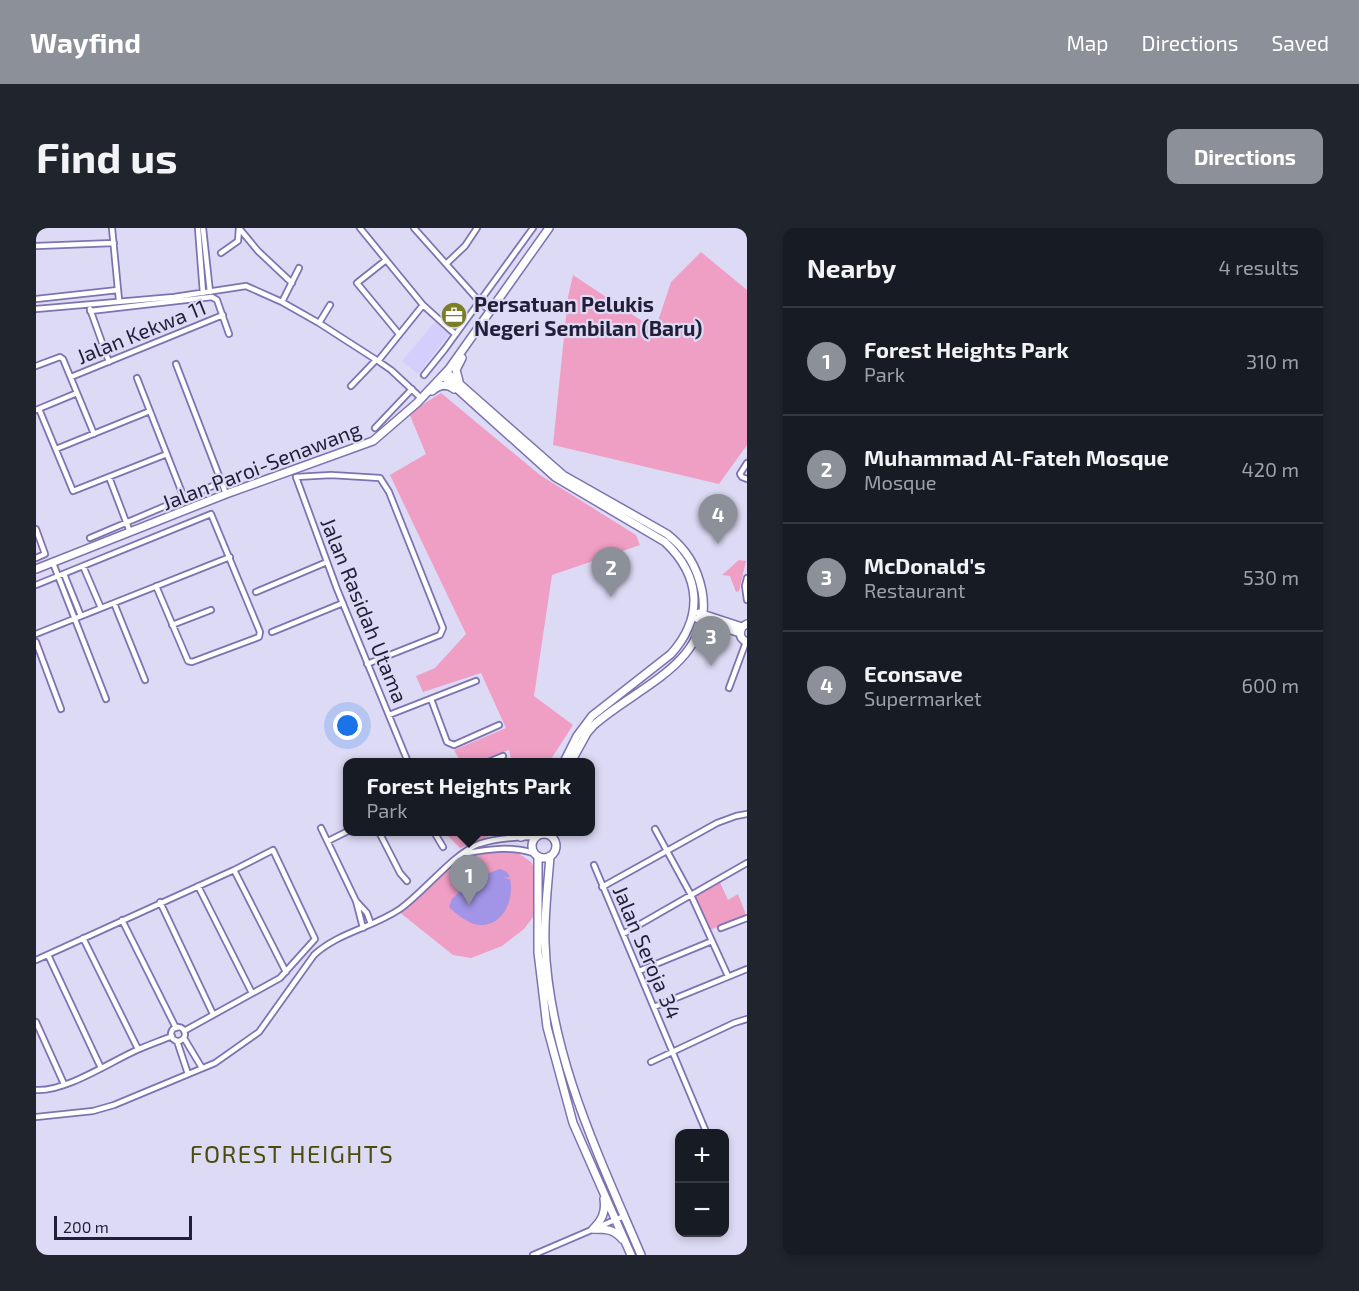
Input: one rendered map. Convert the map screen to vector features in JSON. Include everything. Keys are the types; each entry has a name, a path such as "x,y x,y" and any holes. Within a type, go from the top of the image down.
{"street":[{"path":"112,228 119,300"},
{"path":"198,228 203,293"},
{"path":"203,228 210,292"},
{"path":"221,253 238,241 239,228"},
{"path":"239,228 258,251 291,283"},
{"path":"360,228 423,304 455,334"},
{"path":"414,228 490,311"},
{"path":"424,375 532,228"},
{"name":"Jalan Paroi-Senawang","path":"36,569 226,494 373,441 445,374 549,228"},
{"path":"446,264 465,246 473,230"},
{"path":"36,246 114,243"},
{"path":"386,260 357,283 399,334"},
{"path":"282,302 299,268"},
{"path":"36,309 203,293 246,286 282,302 377,360 412,389 419,400 434,389 447,385 471,401"},
{"path":"36,299 118,290"},
{"path":"90,310 212,297 217,300 229,334"},
{"path":"88,304 109,362"},
{"path":"319,323 330,304"},
{"path":"351,386 377,360 423,304"},
{"name":"Jalan Kekwa 11","path":"70,377 223,315"},
{"path":"465,388 456,370 470,346 473,334"},
{"path":"36,366 60,357 63,359 94,434"},
{"path":"176,364 226,494"},
{"path":"445,374 465,388 563,475 667,534 689,556 699,576 703,598 702,617 696,637 682,659 594,724 573,758"},
{"path":"445,374 471,401 561,482 655,536 675,551 690,574 694,591 694,614 689,630 671,654 592,716 577,736 566,758"},
{"path":"137,378 184,498"},
{"path":"375,428 412,389"},
{"path":"77,393 38,409 73,491 167,454"},
{"path":"56,449 150,411"},
{"path":"747,463 740,474 747,479"},
{"name":"Jalan Rasidah Utama","path":"293,469 343,603 406,758"},
{"path":"296,477 331,475 380,478 389,492 443,628 440,635 367,664"},
{"path":"109,477 130,532"},
{"path":"90,538 222,482"},
{"path":"36,585 211,514 260,632 259,637 192,662 188,661 156,586"},
{"path":"36,529 45,554 36,558"},
{"path":"36,634 230,557"},
{"path":"53,562 106,699"},
{"path":"256,592 327,562"},
{"path":"84,566 101,608"},
{"path":"64,574 81,616"},
{"path":"747,578 745,586 747,600"},
{"path":"114,603 145,680"},
{"path":"272,632 343,603"},
{"path":"172,625 211,610"},
{"path":"694,614 743,628 746,642 729,688"},
{"path":"36,642 61,709"},
{"path":"389,715 476,681"},
{"path":"431,699 450,745 454,746 499,725"},
{"path":"498,758 503,756"},
{"path":"603,887 717,823 747,814"},
{"path":"321,828 356,901 363,928"},
{"path":"655,829 691,895 728,976"},
{"path":"328,842 343,834"},
{"path":"382,836 400,873 407,881"},
{"path":"439,836 443,847"},
{"path":"36,1117 93,1111 114,1105 202,1068 229,1054 259,1032 315,956 326,945 399,909 477,845 503,838 525,836"},
{"path":"534,836 531,843 540,869 537,933 545,1015 573,1123 631,1255"},
{"path":"553,836 556,848 550,856 545,941 552,1009 579,1110 641,1255"},
{"path":"464,854 504,848 522,849 544,858 550,856"},
{"path":"36,960 273,850 315,939 280,978 184,1031"},
{"path":"623,934 747,863"},
{"name":"Jalan Seroja 34","path":"594,865 705,1129"},
{"path":"234,870 286,972"},
{"path":"198,886 252,993"},
{"path":"356,901 367,913 371,924"},
{"path":"160,902 213,1014"},
{"path":"721,928 747,918"},
{"path":"122,920 176,1028"},
{"path":"83,938 138,1049"},
{"path":"639,971 712,941"},
{"path":"48,955 101,1068"},
{"path":"654,1007 747,969"},
{"path":"651,1062 747,1019"},
{"path":"36,1022 64,1084"},
{"path":"176,1028 184,1031"},
{"path":"172,1036 176,1028"},
{"path":"184,1031 184,1038 202,1068"},
{"path":"36,1090 46,1091 64,1084 138,1049 172,1036"},
{"path":"172,1036 177,1041 188,1074"},
{"path":"177,1041 184,1038"},
{"path":"593,1229 602,1220 604,1213 602,1192"},
{"path":"533,1255 624,1216"},
{"path":"593,1229 609,1229 617,1233 627,1246"}],"shaded area":[{"path":"701,252 747,290 747,445 719,484 553,445 568,297 573,275 645,323 658,321 671,282"},
{"path":"435,322 449,334 418,374 402,361"},
{"path":"441,393 540,475 636,535 640,545 552,575 534,696 573,725 552,758 511,758 509,750 486,758 459,758 454,750 506,728 481,673 423,692 416,676 435,668 466,634 390,475 426,454 409,413"},
{"path":"739,560 746,561 739,591 736,592 730,576 722,575"},
{"path":"448,836 489,836 460,848"},
{"path":"489,851 518,853 531,862 535,869 533,917 524,929 502,946 471,958 453,955 398,911 466,856"},
{"path":"500,869 507,872 510,877 503,878 510,879 511,894 506,909 497,920 490,924 473,924 449,907 452,899 472,879"},
{"path":"719,880 728,900 738,894 746,915 710,930 694,894"}],"place":[{"name":"Persatuan Pelukis Negeri Sembilan (Baru)","path":"454,315"},
{"name":"Econsave","path":"718,544"},
{"name":"Muhammad Al-Fateh Mosque","path":"611,597"},
{"name":"McDonald's","path":"711,666"},
{"name":"Forest Heights Park","path":"469,905"}],"district":[{"name":"FOREST HEIGHTS","path":"292,1153"}]}
